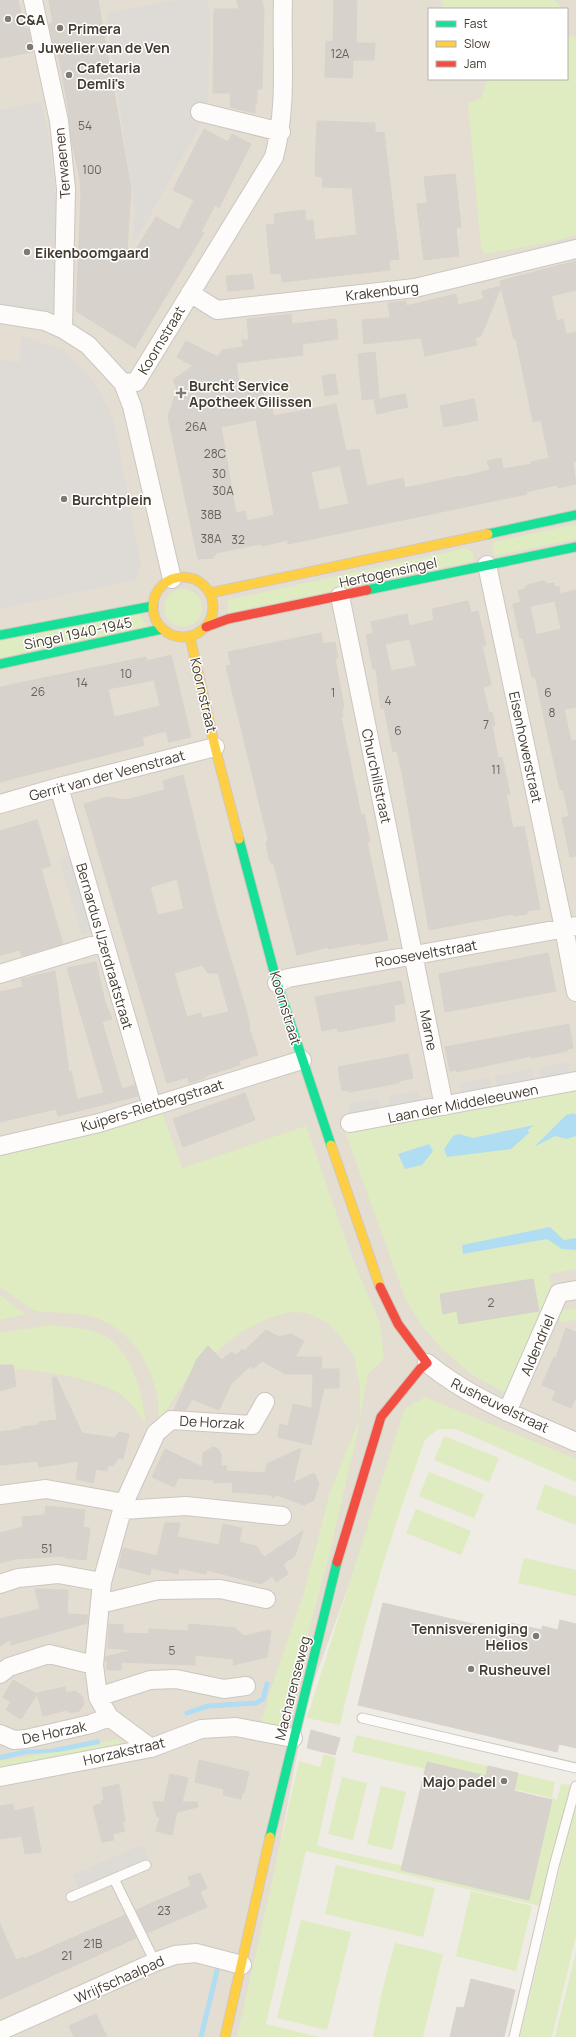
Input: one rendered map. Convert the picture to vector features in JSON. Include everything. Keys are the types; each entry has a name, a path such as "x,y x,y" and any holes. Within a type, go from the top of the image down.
{"street":[{"name":"Terwaenen","path":"33,0 59,121 66,189 63,329"},
{"name":"Koornstraat","path":"172,579 132,406 123,383 136,382 274,157 281,132 283,107 283,0"},
{"path":"200,112 281,132"},
{"name":"Krakenburg","path":"190,293 217,310 399,290 415,288 576,249"},
{"path":"0,314 45,321 63,329 88,345 123,383"},
{"name":"Hertogensingel","path":"210,593 576,515"},
{"name":"Hertogensingel","path":"206,626 340,596 576,547"},
{"name":"Eisenhowerstraat","path":"487,565 570,927 576,992"},
{"path":"181,577 194,579 204,586 210,593 213,610 206,626 190,637 170,635 162,629 155,619 153,606 158,589 172,579 181,577"},
{"name":"Churchillstraat","path":"340,596 414,955"},
{"name":"Singel 1940-1945","path":"0,635 153,606"},
{"name":"Singel 1940-1945","path":"0,664 162,629"},
{"name":"Koornstraat","path":"190,637 215,747 277,983 302,1060 380,1286 398,1324 427,1363"},
{"name":"Gerrit van der Veenstraat","path":"0,804 58,786 215,747"},
{"name":"Bernardus IJzerdraatstraat","path":"58,786 152,1106"},
{"name":"Rooseveltstraat","path":"277,983 288,978 570,927"},
{"path":"0,974 104,942"},
{"name":"Marne","path":"414,955 444,1106"},
{"name":"Kuipers-Rietbergstraat","path":"0,1146 99,1123 302,1060"},
{"name":"Laan der Middeleeuwen","path":"350,1124 576,1081"},
{"name":"Aldendriel","path":"507,1412 559,1293 576,1290"},
{"name":"Rusheuvelstraat","path":"427,1363 466,1392 507,1412 576,1442"},
{"name":"Macharenseweg","path":"225,2037 335,1568 367,1458 381,1417 427,1363"},
{"name":"De Horzak","path":"152,1748 109,1717 98,1697 94,1665 102,1582 123,1507 156,1432 171,1420 252,1425 265,1402"},
{"path":"0,1495 46,1489 123,1507 186,1506 282,1516"},
{"path":"0,1584 18,1578 58,1574 102,1582"},
{"path":"100,1604 158,1590 220,1589 266,1598"},
{"path":"0,1674 8,1666 49,1654 94,1665"},
{"path":"98,1697 150,1680 176,1679 224,1689 246,1686"},
{"name":"De Horzak","path":"0,1734 14,1740 26,1739 91,1724 109,1717"},
{"name":"Horzakstraat","path":"0,1777 152,1748 201,1729 236,1727 294,1738"},
{"name":"Wrijfschaalpad","path":"0,2031 155,1962 175,1955 196,1954 242,1965"}],"lane":[{"path":"362,1718 576,1768"},
{"path":"514,2037 554,1866 576,1786"},
{"path":"71,1897 146,1865"},
{"path":"114,1879 155,1962"}],"shaded area":[{"path":"0,0 576,0 576,1464 415,1402 308,1698 243,2037 0,2037"},
{"path":"178,0 206,0 210,9 208,107 205,116 136,241 133,241 135,210 106,13"},
{"name":"Eikenboomgaard","path":"40,102 48,133 56,200 53,311 0,305 0,110"},
{"name":"Burchtplein","path":"21,336 63,350 91,378 108,407 114,424 141,566 135,580 0,609 0,360 20,362"},
{"path":"71,855 94,931 82,935 59,859"},
{"path":"568,1062 570,1074 540,1079 538,1068"},
{"path":"532,1069 534,1081 497,1088 495,1076"},
{"path":"490,1077 492,1088 462,1094 460,1083"},
{"path":"418,1091 420,1103 390,1107 388,1096"},
{"path":"378,1098 380,1110 350,1115 348,1104"},
{"path":"143,1844 149,1858 79,1889 72,1875"}],"green space":[{"path":"441,0 554,0 563,8 444,8"},
{"path":"574,35 576,39 576,235 552,242 484,254 481,248 468,103 481,99 487,80 568,80 568,38"},
{"path":"576,524 576,539 494,556 494,542"},
{"path":"466,548 473,552 474,561 228,613 228,600"},
{"path":"179,589 187,589 197,594 201,601 201,615 197,622 187,627 179,627 169,622 167,619 164,612 164,604 169,594 172,592"},
{"path":"139,613 148,627 0,659 0,639"},
{"path":"576,1088 576,1269 549,1274 551,1286 506,1393 471,1374 442,1349 422,1326 405,1298 345,1131"},
{"path":"161,1110 182,1168 306,1126 351,1255 380,1324 384,1359 368,1374 360,1418 360,1387 354,1356 343,1340 328,1323 308,1313 289,1312 269,1318 241,1332 191,1372 158,1423 158,1399 155,1385 150,1372 136,1347 126,1336 103,1321 89,1316 37,1311 30,1308 0,1287 0,1155"},
{"path":"0,1295 25,1314 0,1320"},
{"path":"576,1308 576,1320 560,1322 560,1311"},
{"path":"51,1325 92,1331 103,1335 113,1342 121,1351 134,1373 142,1399 146,1423 124,1397 100,1385 46,1372 0,1369 0,1333"},
{"path":"425,1397 576,1459 576,1482 456,1429 438,1429 425,1440 400,1510 378,1581 340,1725 307,1718 404,1410"},
{"path":"360,1418 329,1556 283,1726 261,1723 305,1589 330,1492"},
{"path":"444,1436 499,1458 489,1482 434,1460"},
{"path":"429,1472 484,1494 474,1518 419,1496"},
{"path":"545,1484 576,1497 576,1525 536,1509"},
{"path":"416,1509 471,1531 461,1555 406,1533"},
{"path":"524,1558 576,1570 576,1596 518,1583"},
{"path":"356,1735 555,1782 552,1798 557,1800 561,1784 571,1785 540,1906 306,1851 266,2024 318,2037 237,2037 299,1761 320,1767 324,1754 336,1758 317,1846 530,1895 551,1798 352,1752"},
{"path":"117,1739 130,1750 0,1781 0,1761 74,1749"},
{"path":"342,1777 367,1783 353,1840 328,1834"},
{"path":"381,1786 406,1792 392,1850 367,1844"},
{"path":"576,1800 576,1936 552,2037 520,2037"},
{"path":"336,1865 435,1888 423,1937 325,1914"},
{"path":"471,1891 532,1906 516,1971 456,1956"},
{"path":"301,1920 351,1932 327,2030 277,2018"},
{"path":"395,1943 443,1954 423,2037 373,2037 382,1991"},
{"path":"576,1951 576,2037 555,2037"}],"water":[{"path":"574,1113 576,1115 576,1136 567,1139 555,1136 534,1147 566,1115"},
{"path":"534,1125 528,1130 529,1133 511,1149 447,1157 444,1149 453,1136 459,1134 473,1138"},
{"path":"429,1144 433,1151 422,1165 405,1169 398,1154"},
{"path":"550,1227 564,1240 576,1238 576,1250 562,1249 547,1239 463,1254 462,1245"},
{"path":"99,1739 100,1744 59,1752 27,1754 0,1760 0,1755 23,1750 50,1749"}],"building":[{"path":"0,0 18,0 24,28 28,28 33,52 0,58"},
{"path":"49,0 98,0 131,189 126,265 156,217 179,230 194,200 173,190 204,129 228,142 232,134 251,144 219,208 215,205 201,232 204,233 135,348 76,311 81,196 80,178 71,139 68,107 59,58 54,48 49,24 53,23"},
{"path":"237,0 262,0 264,10 262,89 257,89 255,113 230,107 231,93 213,93 214,9 239,9"},
{"path":"334,0 357,0 356,43 375,43 374,60 353,60 352,78 325,77 326,41 333,42"},
{"path":"317,121 375,123 375,133 384,132 399,259 389,260 390,270 282,282 281,273 271,274 266,225 275,224 274,214 305,210 306,221 313,220 315,240 357,235 352,188 322,187 323,177 315,176"},
{"path":"455,174 461,227 456,228 459,256 424,260 417,204 427,203 424,177"},
{"path":"576,261 576,290 551,296 557,321 563,319 566,334 576,332 576,461 573,462 576,484 558,488 557,485 526,492 527,494 288,544 288,540 262,546 261,544 216,553 216,555 213,556 214,558 198,559 168,417 177,389 173,380 193,366 177,357 186,341 218,357 222,350 243,347 242,340 249,340 247,319 291,314 292,324 336,319 338,339 302,344 303,355 236,363 240,390 262,386 266,409 272,408 274,416 336,404 346,451 359,449 367,486 403,478 405,488 462,477 490,470 487,461 501,458 503,469 532,464 531,462 549,458 541,420 533,422 516,339 514,339 501,287 481,336 475,338 477,345 425,356 421,338 364,344 362,320 390,318 388,303 406,301 406,306 456,294 458,305 484,299 482,291 501,286 500,281","holes":["256,420 274,515 247,521 245,511 236,513 221,427","340,466 349,504 319,510 311,472"]},
{"path":"252,274 254,289 228,291 226,276"},
{"path":"375,352 379,398 362,400 358,354"},
{"path":"335,374 338,394 325,396 322,376"},
{"path":"405,394 408,407 377,414 374,400"},
{"path":"474,399 478,420 444,427 440,406"},
{"path":"544,581 548,584 554,583 555,587 559,586 560,594 576,590 576,707 564,709 571,741 576,740 576,856 570,857 562,818 569,816 563,789 560,790 535,676 532,677 523,638 520,638 513,604 521,602 518,591 524,589 527,585","holes":["555,601 561,629 536,635 530,606"]},
{"path":"468,601 471,613 478,611 486,645 482,646 491,685 483,687 489,713 492,712 495,725 492,726 498,758 502,757 510,794 506,794 513,828 524,826 540,909 527,911 527,914 514,916 513,914 429,930 403,778 397,751 393,752 384,708 381,709 376,669 373,669 366,635 373,633 371,622 407,614 409,626 434,620 432,609","holes":["410,639 416,666 391,671 385,644"]},
{"path":"321,633 323,644 335,642 338,658 335,658 344,708 342,709 343,717 341,717 361,815 364,814 370,841 367,842 388,940 361,945 360,943 329,949 328,947 297,955 274,865 270,862 266,844 268,839 226,666 231,665 228,652"},
{"path":"171,655 191,737 169,742 166,731 142,737 144,745 0,782 0,687 146,657 147,661","holes":["154,680 160,706 114,717 108,689"]},
{"path":"183,775 216,910 258,1055 239,1061 240,1065 205,1076 205,1078 189,1083 188,1077 167,1083 84,804 108,797 126,800 165,790 163,781","holes":["177,879 184,909 158,915 150,887","202,965 208,973 218,973 229,1012 202,1018 201,1013 187,1017 174,973"]},
{"path":"37,820 51,866 41,869 63,944 22,956 20,950 0,955 0,831"},
{"path":"548,953 556,991 445,1012 439,974"},
{"path":"96,962 105,1002 112,1019 102,1022 122,1089 135,1085 138,1096 58,1116 56,1109 0,1122 0,992 23,987 21,979 55,971 69,1072 71,1071 77,1099 104,1093 67,968"},
{"path":"401,981 405,1003 394,1005 395,1021 338,1032 337,1028 322,1031 315,997"},
{"path":"569,1024 573,1048 567,1049 567,1051 531,1058 531,1056 457,1072 456,1070 450,1071 445,1047"},
{"path":"408,1054 413,1078 399,1081 399,1083 349,1092 349,1090 342,1091 338,1067"},
{"path":"245,1093 255,1120 183,1147 173,1119"},
{"path":"533,1279 539,1311 459,1324 457,1311 443,1314 440,1294"},
{"path":"566,1328 576,1332 576,1397 571,1408 552,1400 556,1391 542,1385 554,1357 556,1358"},
{"path":"266,1330 279,1337 291,1334 304,1341 295,1357 322,1357 321,1369 339,1369 339,1388 324,1388 311,1445 278,1437 280,1424 288,1426 293,1404 312,1408 313,1374 285,1374 262,1361 253,1369 250,1366 231,1384 219,1410 192,1399 186,1410 174,1410 197,1359 208,1346 222,1360 231,1352 236,1355 242,1349 244,1351"},
{"path":"0,1365 13,1365 16,1386 0,1391"},
{"path":"56,1377 82,1433 115,1438 119,1432 129,1434 123,1459 118,1458 113,1466 108,1465 107,1471 96,1469 93,1483 76,1479 79,1461 39,1467 38,1461 0,1465 0,1432 21,1429 21,1427 39,1425 39,1422 57,1420 52,1378"},
{"path":"213,1447 218,1449 221,1454 221,1466 227,1466 226,1471 265,1473 267,1464 301,1448 293,1483 314,1473 319,1483 314,1500 304,1505 277,1495 273,1498 271,1495 232,1492 233,1482 214,1483 214,1480 178,1478 174,1487 152,1477 165,1449 202,1467 203,1453"},
{"path":"46,1506 85,1510 83,1527 90,1528 86,1560 65,1558 66,1556 15,1559 0,1563 0,1533 23,1527 22,1517 45,1515"},
{"path":"165,1523 180,1523 177,1537 219,1545 223,1524 242,1528 239,1542 256,1546 264,1557 303,1531 295,1556 283,1564 288,1574 276,1582 272,1576 261,1584 207,1570 206,1574 179,1568 178,1574 151,1568 150,1575 119,1567 123,1548 157,1556"},
{"path":"35,1589 68,1590 67,1614 88,1615 87,1623 11,1645 10,1640 0,1646 0,1619 40,1609"},
{"name":"Rusheuvel","path":"383,1603 507,1632 510,1623 542,1630 542,1626 558,1630 560,1620 576,1624 576,1748 559,1744 557,1752 358,1705"},
{"path":"109,1624 123,1625 123,1633 149,1634 149,1629 188,1631 189,1624 235,1628 244,1636 271,1630 267,1657 233,1665 234,1659 195,1655 195,1665 121,1662 121,1670 107,1670 107,1661 105,1661 105,1657 133,1650 108,1648"},
{"path":"13,1680 37,1694 21,1719 6,1710 11,1702 3,1697"},
{"path":"65,1687 66,1693 75,1691 82,1696 84,1704 79,1711 71,1713 66,1710 43,1716 37,1693"},
{"path":"311,1730 340,1738 335,1755 307,1748"},
{"path":"199,1760 249,1772 241,1799 223,1795 224,1789 195,1782"},
{"path":"427,1762 486,1776 488,1766 518,1773 514,1791 552,1800 529,1900 401,1870"},
{"path":"170,1774 188,1778 182,1802 197,1802 198,1807 177,1812 172,1835 156,1831 160,1817 157,1817 153,1802 164,1802"},
{"path":"119,1784 125,1822 122,1822 125,1831 113,1834 114,1840 102,1842 93,1806 101,1804 101,1801 104,1800 102,1788"},
{"path":"13,1804 14,1811 33,1807 41,1852 25,1854 22,1836 0,1839 0,1806"},
{"path":"200,1873 207,1888 200,1892 207,1907 147,1933 136,1910 191,1886 188,1877"},
{"path":"125,1915 136,1938 0,1999 0,1924 16,1960 23,1957 24,1959"},
{"path":"471,1979 515,1990 504,2037 450,2037 457,2007 464,2008"},
{"path":"96,2014 107,2037 74,2037 69,2026"}],"waterway":[{"path":"187,1713 208,1706 256,1703 263,1699 267,1684"},
{"path":"201,2037 217,1971"}],"traffic: fast":[{"path":"488,534 576,515"},
{"path":"367,590 576,547"},
{"path":"0,635 153,606"},
{"path":"0,664 162,629"},
{"path":"239,839 277,983 331,1145"},
{"path":"270,1837 337,1562"}],"traffic: slow":[{"path":"210,593 488,534"},
{"path":"177,577 189,577 200,582 208,590 213,601 213,607 211,619 200,632 189,637 177,637 166,632 158,624 153,613 153,601 158,590 166,582 177,577"},
{"path":"190,637 215,747 239,839"},
{"path":"331,1145 380,1287"},
{"path":"225,2037 270,1837"}],"traffic: jam":[{"path":"206,627 228,619 367,590"},
{"path":"337,1562 381,1417 420,1369 427,1363 398,1324 380,1287"}],"place":[{"name":"C&A","path":"8,19"},
{"name":"Primera","path":"60,28"},
{"name":"Juwelier van de Ven","path":"30,47"},
{"name":"Cafetaria Demli's","path":"69,75"},
{"name":"Eikenboomgaard","path":"27,252"},
{"name":"Burcht Service Apotheek Gilissen","path":"181,393"},
{"name":"Burchtplein","path":"64,499"},
{"name":"Tennisvereniging Helios","path":"536,1636"},
{"name":"Rusheuvel","path":"471,1669"},
{"name":"Majo padel","path":"504,1781"}]}
